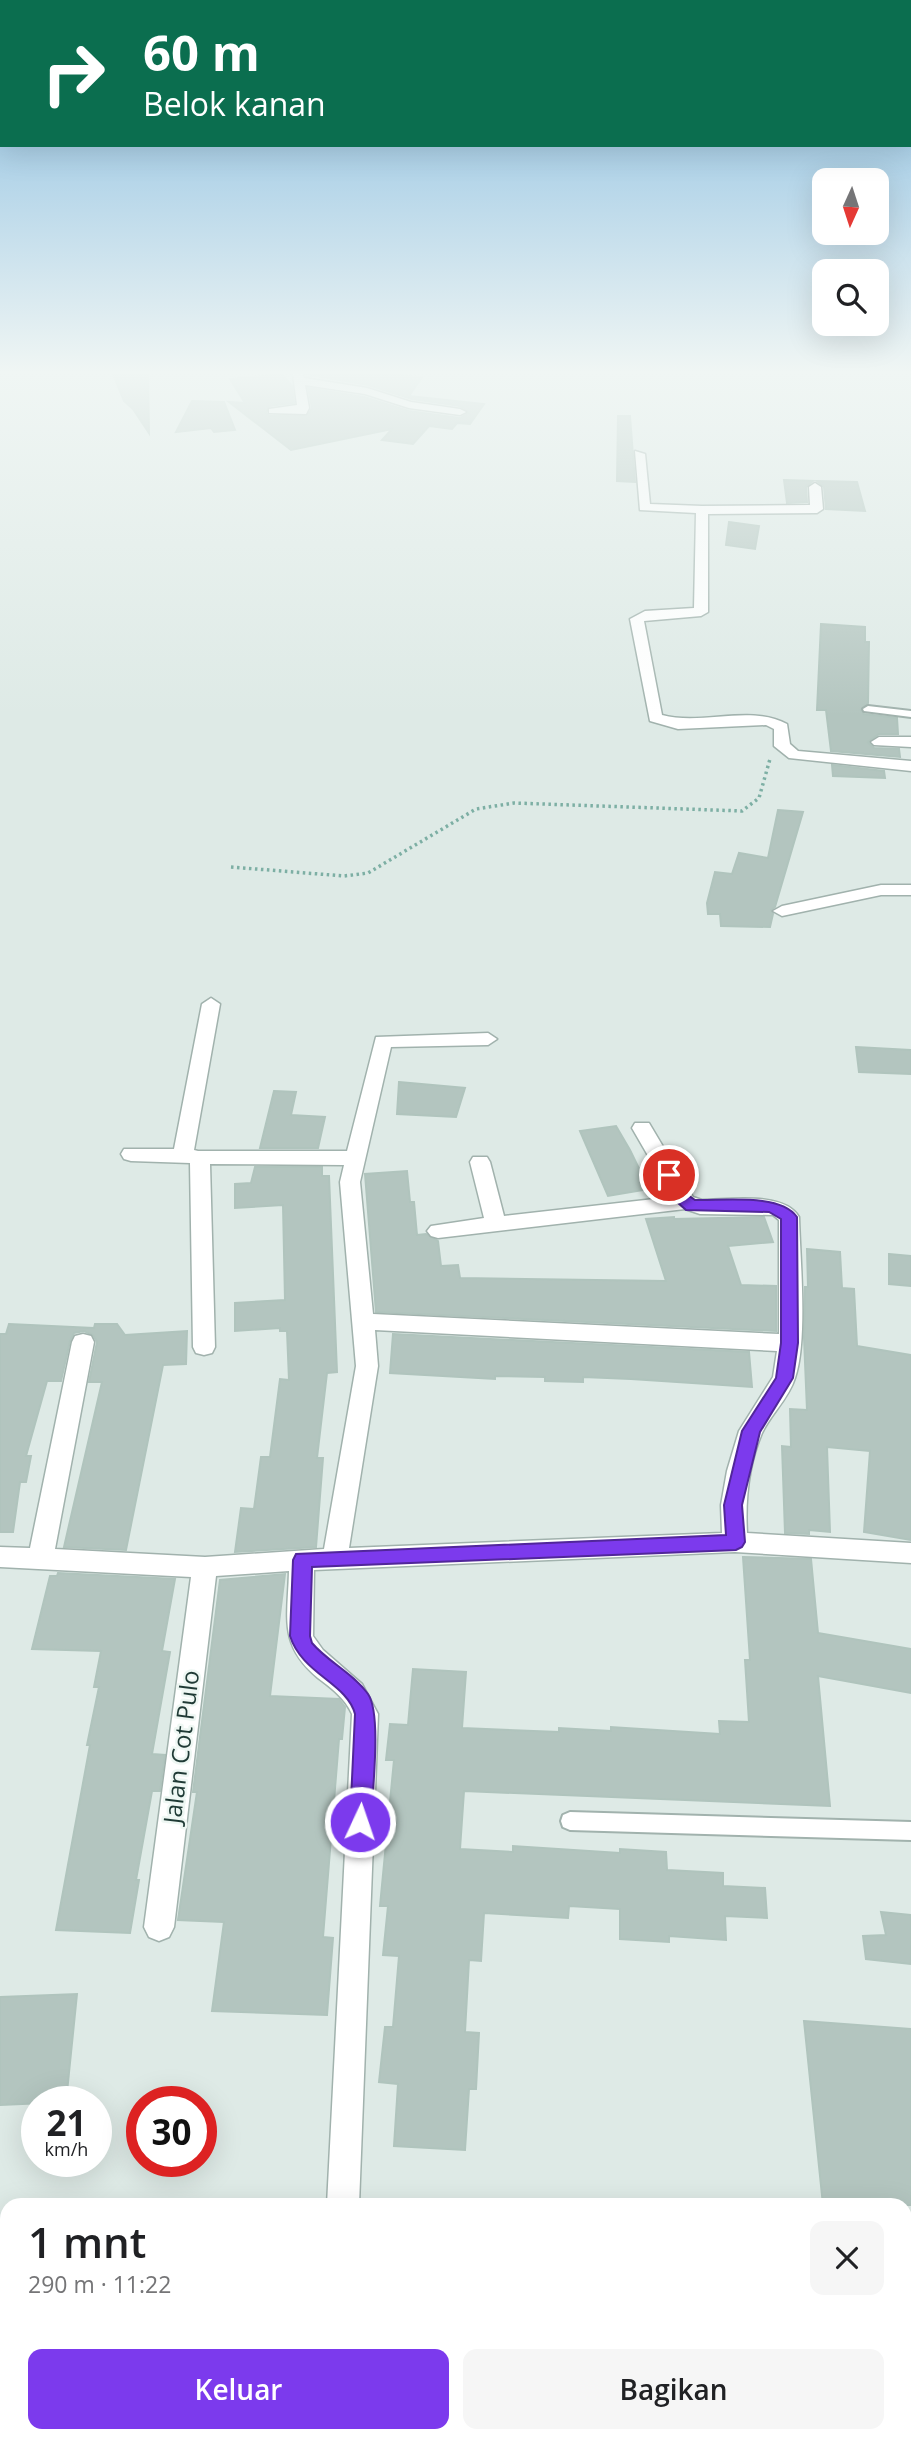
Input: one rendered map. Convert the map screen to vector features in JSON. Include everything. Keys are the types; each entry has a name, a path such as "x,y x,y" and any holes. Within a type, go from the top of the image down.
{"street":[{"path":"642,488 643,507 702,510 817,509 815,488"},
{"path":"702,510 701,612 645,615 636,619 655,718 678,724 769,720 782,727 782,746 786,751 805,757 911,766"},
{"path":"879,742 911,742"},
{"path":"782,911 881,890 911,890"},
{"path":"204,1347 192,1157 211,1004"},
{"path":"335,1560 367,1366 350,1182 383,1041 488,1039"},
{"path":"642,1128 686,1202"},
{"path":"131,1154 355,1158"},
{"path":"480,1162 496,1224"},
{"path":"438,1231 686,1202 700,1207 769,1207 779,1209 789,1217 789,1343 785,1378 751,1431 739,1471 733,1505 736,1542"},
{"path":"363,1321 789,1343"},
{"path":"41,1557 83,1342"},
{"path":"0,1557 205,1567 302,1560 736,1542 911,1553"},
{"path":"302,1560 300,1636 304,1647 354,1692 362,1701 365,1714 343,2198"},
{"name":"Jalan Cot Pulo","path":"159,1927 205,1567"}],"lane":[{"path":"868,709 911,714"},
{"path":"570,1821 911,1831"}],"path":[{"path":"231,867 344,876 368,873 476,809 514,803 742,811 759,798 770,759 786,751"}],"building":[{"path":"785,488 806,488 807,502 787,503"},
{"path":"824,488 859,488 865,511 826,509"},
{"path":"729,522 759,526 755,549 726,545"},
{"path":"821,624 865,627 865,642 869,642 868,703 861,710 864,714 897,718 898,734 879,734 868,742 874,748 899,749 900,757 831,751 826,710 817,710"},
{"path":"832,765 884,771 885,778 833,776"},
{"path":"778,810 803,812 775,907 771,910 773,914 770,927 721,926 720,914 708,914 707,903 715,872 732,874 739,853 768,858"},
{"path":"856,1047 911,1050 911,1074 859,1072"},
{"path":"399,1082 465,1088 456,1117 397,1114"},
{"path":"274,1091 296,1092 291,1115 325,1117 318,1148 260,1148"},
{"path":"616,1126 649,1189 608,1196 580,1131"},
{"path":"255,1167 322,1167 322,1176 329,1176 337,1372 327,1373 317,1458 323,1458 316,1547 235,1552 241,1508 254,1509 261,1457 270,1457 280,1379 289,1380 287,1331 280,1331 280,1328 235,1331 235,1303 285,1300 283,1205 235,1208 235,1184 251,1183"},
{"path":"407,1171 410,1202 414,1202 417,1235 426,1234 438,1241 441,1266 458,1265 460,1278 666,1281 646,1219 764,1217 773,1242 728,1246 741,1285 776,1286 776,1331 376,1312 365,1174"},
{"path":"807,1249 840,1252 842,1288 854,1289 857,1346 911,1355 911,1540 864,1532 870,1451 827,1447 830,1532 809,1530 809,1534 785,1533 782,1446 791,1447 790,1409 807,1410 804,1338 805,1287 808,1287"},
{"path":"889,1254 911,1256 911,1286 889,1284"},
{"path":"9,1324 94,1328 95,1324 117,1324 125,1335 187,1331 186,1364 163,1365 126,1550 64,1547 102,1382 89,1382 97,1342 93,1335 84,1331 74,1333 70,1341 61,1381 47,1381 26,1456 31,1456 26,1482 20,1482 13,1532 0,1532 0,1334 6,1334"},
{"path":"393,1334 749,1352 752,1387 583,1377 583,1382 545,1381 545,1377 495,1376 495,1379 390,1373"},
{"path":"743,1557 811,1559 818,1633 911,1649 911,1693 818,1676 830,1806 464,1791 460,1849 513,1852 513,1846 620,1853 620,1849 666,1852 667,1870 723,1873 723,1886 765,1888 767,1918 725,1916 726,1940 669,1936 669,1942 620,1939 620,1909 569,1906 568,1918 484,1913 481,1961 469,1960 465,2032 479,2033 476,2089 469,2089 465,2150 394,2146 398,2084 379,2082 385,2027 393,2027 399,1956 383,1955 388,1906 380,1906 394,1760 386,1760 390,1724 408,1725 413,1669 466,1672 462,1728 559,1732 559,1728 611,1731 611,1727 720,1734 719,1721 749,1722 745,1660 750,1660"},
{"path":"58,1573 175,1579 162,1651 170,1652 152,1754 165,1755 160,1791 152,1791 136,1880 139,1880 130,1933 56,1930 90,1745 87,1745 99,1687 94,1687 101,1651 32,1649 50,1576 57,1576"},
{"path":"285,1574 270,1696 339,1699 345,1707 342,1739 339,1739 323,1937 333,1938 327,2015 212,2011 224,1922 178,1920 197,1792 193,1792 220,1580"},
{"path":"881,1912 911,1915 911,1964 866,1959 863,1936 886,1935"},
{"path":"77,1994 68,2086 21,2086 21,2104 0,2105 0,1997"},
{"path":"804,2021 911,2029 911,2198 822,2198"}],"route":[{"path":"360,1822 365,1714 362,1701 354,1692 304,1647 300,1636 302,1560 736,1542 733,1505 739,1471 751,1431 785,1378 789,1343 789,1217 785,1212 769,1207 692,1206 682,1199 669,1175"}]}
